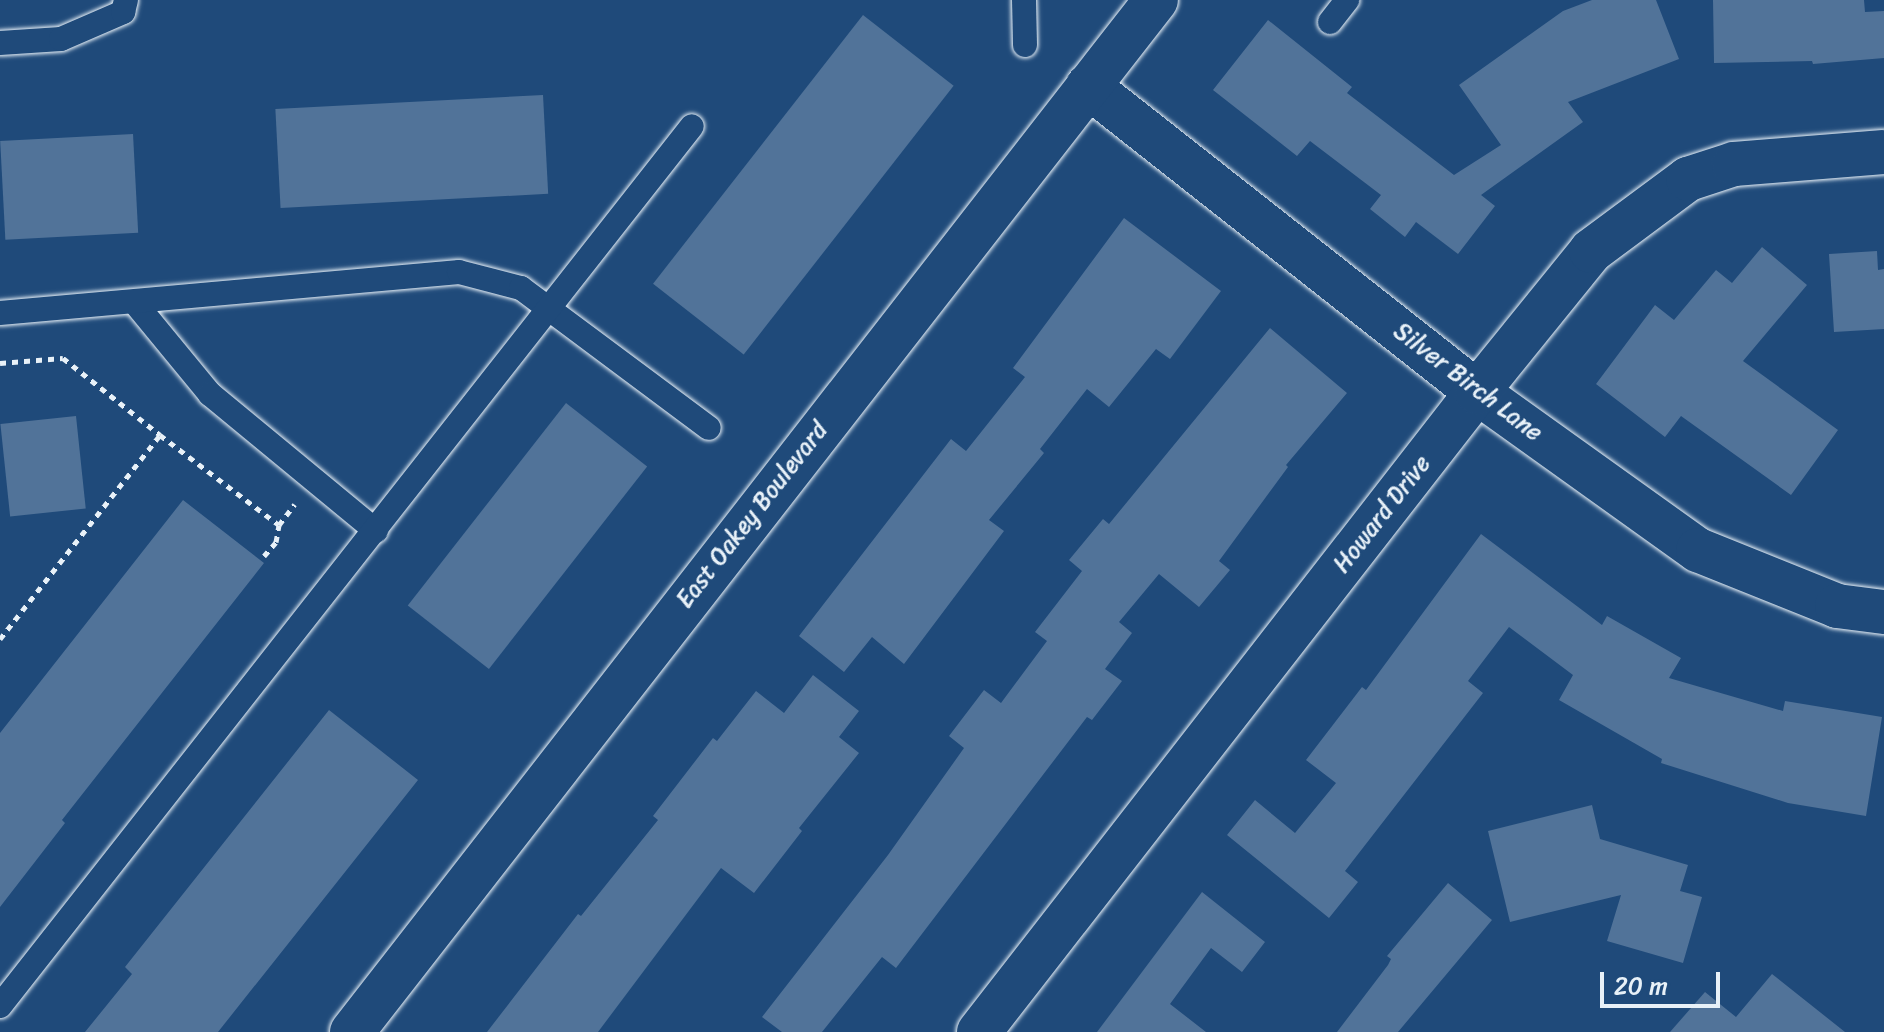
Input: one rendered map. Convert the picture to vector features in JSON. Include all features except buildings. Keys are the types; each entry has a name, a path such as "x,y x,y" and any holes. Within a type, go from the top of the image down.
{"street":[{"name":"East Oakey Boulevard","path":"352,1032 1156,0"},
{"name":"Silver Birch Lane","path":"1088,86 1477,392 1698,550 1837,606 1884,612"},
{"name":"Howard Drive","path":"979,1032 1477,392 1591,251 1688,179 1734,164 1884,152"}],"lane":[{"path":"0,43 61,39 123,12 126,0"},
{"path":"1024,0 1025,45"},
{"path":"1330,22 1347,0"},
{"path":"0,1006 692,126"},
{"path":"0,313 459,272 521,288 709,428"},
{"path":"135,303 210,394 376,531"}],"path":[{"path":"0,363 63,358 279,525"},
{"path":"0,639 160,435"},
{"path":"264,556 276,542 279,525 314,480"}]}
